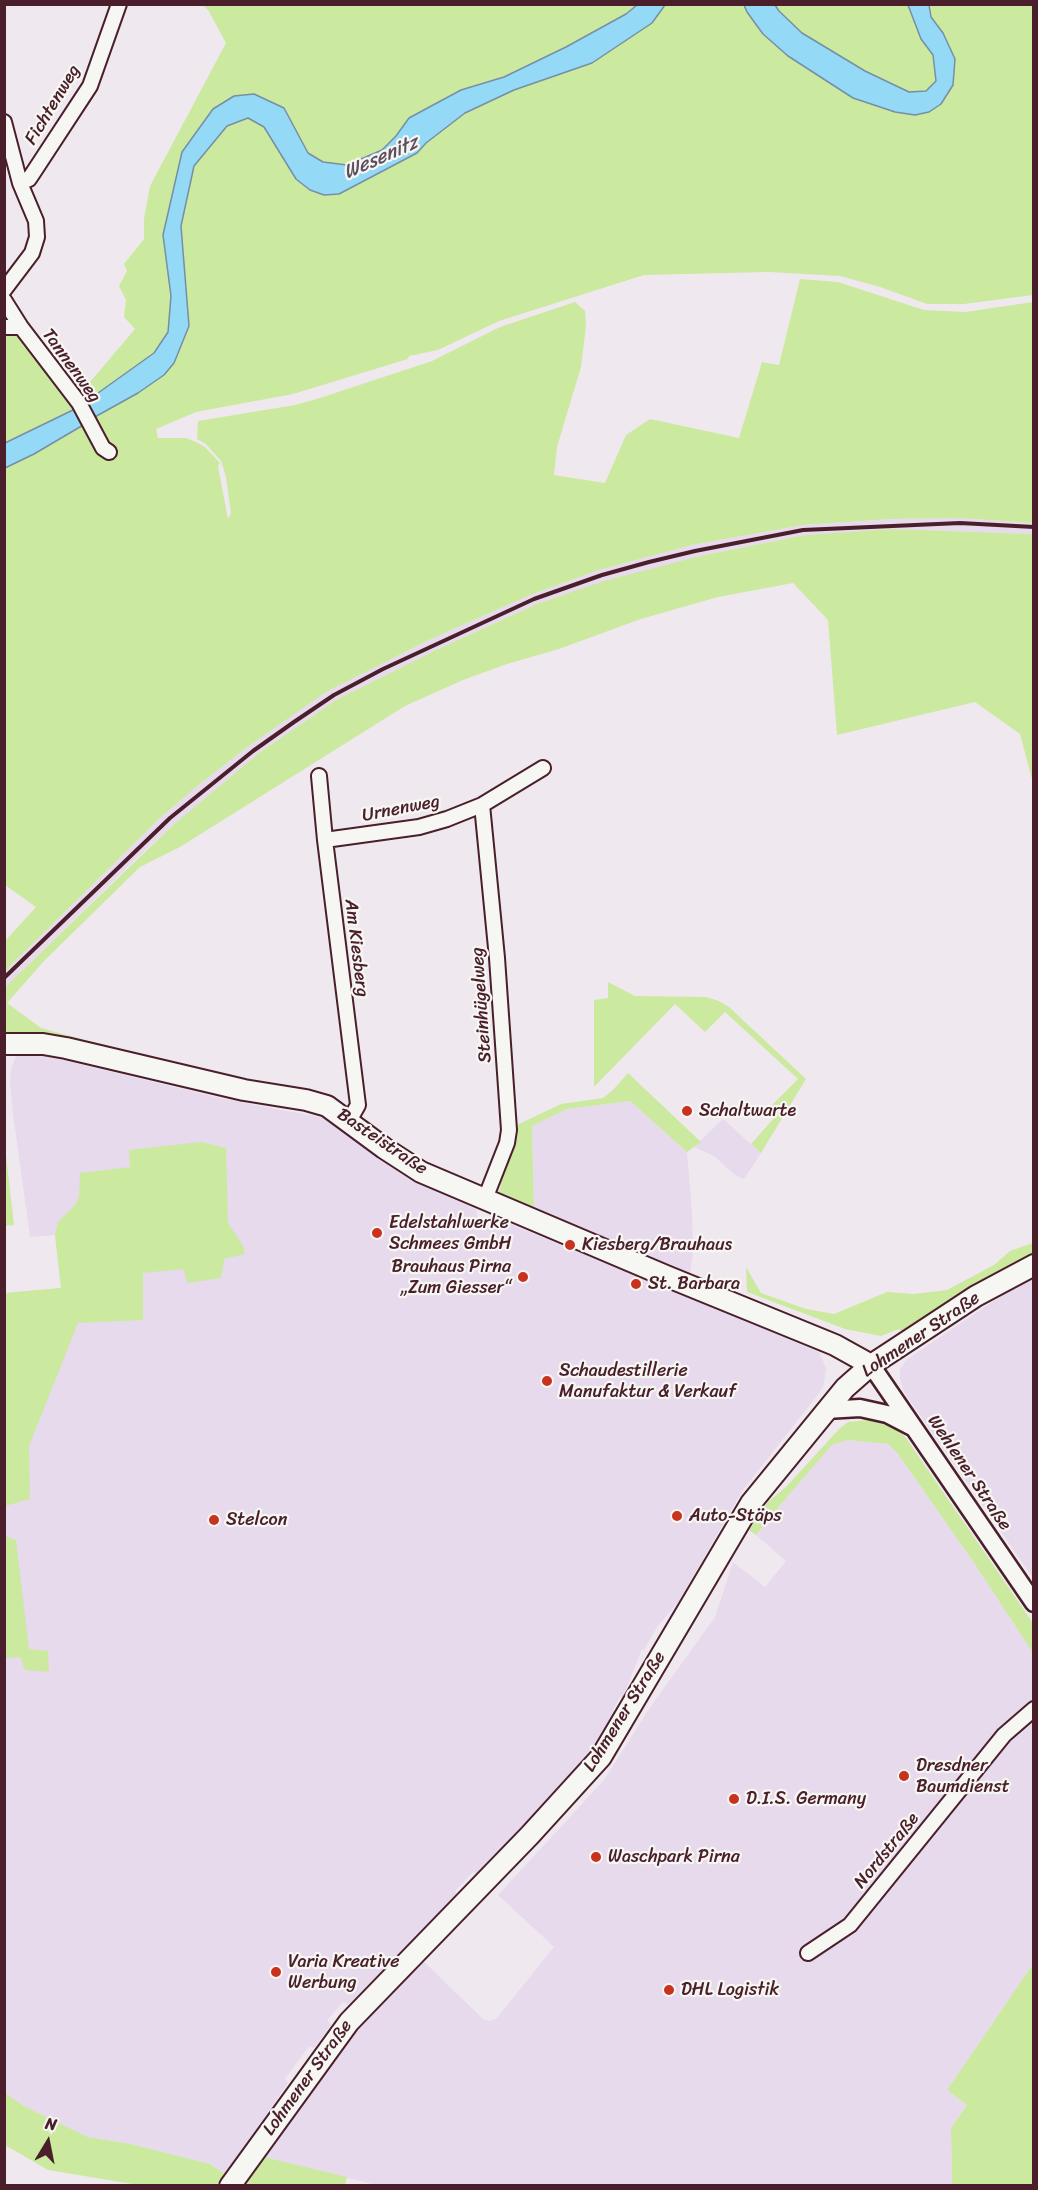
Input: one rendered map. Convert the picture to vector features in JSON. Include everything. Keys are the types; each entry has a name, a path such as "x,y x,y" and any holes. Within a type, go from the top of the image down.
{"main road":[{"name":"Basteistraße","path":"4,1044 43,1044 66,1048 254,1092 306,1100 327,1106 421,1172 835,1345 872,1365"},
{"name":"Lohmener Straße","path":"230,2186 349,2022 515,1851 601,1757 751,1503 845,1388 872,1365 976,1296 1034,1265"}],"street":[{"name":"Fichtenweg","path":"20,183 33,173 90,87 119,4"},
{"path":"4,122 20,183 36,221 37,237 32,253 5,285"},
{"name":"Tannenweg","path":"4,300 21,327 79,404 103,448 109,452"},
{"path":"4,327 21,327"},
{"name":"Urnenweg","path":"325,840 419,826 447,819 482,805 543,768"},
{"name":"Am Kiesberg","path":"319,776 358,1105 350,1121"},
{"name":"Steinhügelweg","path":"482,805 497,958 509,1130 507,1143 485,1199"},
{"name":"Wehlener Straße","path":"872,1365 1034,1603"},
{"path":"826,1410 860,1408 886,1414 915,1429"},
{"name":"Nordstraße","path":"808,1953 850,1925 1004,1735 1034,1709"}],"shaded area":[{"path":"960,518 1033,523 1033,534 891,529 805,535 700,556 537,604 436,650 336,700 259,753 138,857 5,987 5,971 159,819 196,787 246,748 326,692 429,640 530,595 599,570 692,545 803,525 891,519"},
{"path":"34,1055 224,1099 324,1118 396,1170 425,1187 476,1209 478,1223 494,1230 501,1220 819,1352 826,1368 824,1384 819,1393 743,1490 678,1602 657,1627 644,1650 642,1649 623,1697 620,1697 613,1709 615,1713 592,1749 571,1776 476,1874 473,1872 455,1891 457,1895 403,1951 349,2004 343,2002 327,2020 331,2025 314,2048 309,2046 285,2079 288,2083 225,2174 210,2164 131,2144 88,2137 24,2106 5,2093 5,1293 61,1288 55,1235 30,1237 13,1114 11,1069 16,1056"},
{"path":"630,1101 687,1152 693,1253 690,1274 534,1209 532,1126 567,1109"},
{"path":"723,1119 761,1153 744,1179 735,1175 714,1156 694,1147"},
{"path":"1033,1277 1033,1578 904,1392 900,1369 906,1360"},
{"path":"847,1440 888,1444 898,1454 1033,1653 1033,1964 947,2090 967,2105 951,2128 952,2185 380,2186 260,2156 351,2028 420,1958 483,2019 488,2021 496,2019 554,1947 498,1895 604,1780 649,1709 715,1617 733,1562 765,1587 786,1561 756,1535 832,1445"}],"green space":[{"path":"202,5 1033,5 1033,295 964,304 927,304 840,276 769,272 644,275 499,321 438,350 409,356 408,359 293,394 196,412 156,429 158,438 186,438 196,442 205,447 220,463 218,466 228,519 231,513 226,477 221,461 206,444 197,439 198,421 295,405 320,398 432,361 500,327 575,302 585,311 586,326 581,367 557,447 554,475 605,483 626,435 650,419 739,438 762,362 779,365 800,279 838,282 924,310 965,312 1033,302 1033,523 960,518 891,519 803,525 692,545 599,570 530,595 429,640 326,692 246,748 159,819 5,971 5,941 36,907 5,885 4,446 17,437 5,443 5,335 21,337 79,395 135,329 124,317 126,300 119,286 127,271 124,264 144,239 144,219 150,186 226,43 208,10"},
{"path":"891,529 1033,534 1033,783 1020,734 975,702 837,735 828,620 793,583 718,597 641,619 559,649 507,664 463,680 405,706 180,847 140,867 44,961 7,1003 41,1028 100,1044 98,1048 5,1037 5,987 173,825 259,753 336,700 436,650 537,604 604,581 700,556 805,535"},
{"path":"608,982 635,996 706,997 719,1001 729,1007 806,1079 761,1153 751,1144 775,1117 767,1110 798,1079 725,1012 705,1032 675,1004 594,1087 594,1000 608,998"},
{"path":"628,1073 701,1142 687,1152 630,1101 567,1109 532,1126 534,1209 501,1195 499,1192 501,1185 496,1183 519,1124 561,1104 603,1098"},
{"path":"201,1142 226,1148 228,1223 243,1246 245,1254 224,1259 221,1278 188,1283 183,1269 143,1273 143,1320 78,1323 29,1446 30,1499 5,1506 5,1293 61,1288 55,1235 58,1222 76,1204 79,1197 80,1173 130,1167 129,1150"},
{"path":"5,1146 14,1225 4,1226"},
{"path":"1033,1243 1033,1254 979,1282 903,1332 899,1329 881,1336 845,1329 747,1292 746,1267 761,1293 806,1309 834,1314 887,1292 914,1294 947,1290 994,1265 1010,1251"},
{"path":"869,1415 894,1426 906,1438 1033,1623 1033,1653 972,1560 898,1454 888,1444 847,1440 832,1445 756,1535 749,1530 768,1502 786,1487 840,1428 848,1422 869,1420"},
{"path":"5,1536 16,1540 29,1649 48,1651 49,1672 25,1670 20,1657 5,1658"},
{"path":"1033,1964 1033,2185 952,2185 951,2128 967,2105 947,2090"},
{"path":"5,2093 24,2106 88,2137 131,2144 210,2164 225,2174 216,2185 144,2186 48,2170 5,2145"},
{"path":"260,2156 347,2177 345,2185 243,2186"}],"water":[{"name":"Wesenitz","path":"637,5 665,5 652,23 592,63 514,90 465,113 426,143 417,153 339,194 324,195 310,190 296,179 264,127 248,118 227,126 194,166 181,226 189,326 174,363 164,375 138,393 93,418 84,403 154,353 168,332 171,296 163,235 182,152 213,109 234,96 254,94 284,108 308,153 323,162 347,165 382,150 409,118 461,90 504,77 566,47 626,14"},
{"path":"744,5 775,5 802,33 865,71 909,92 926,91 936,81 933,55 921,39 908,5 929,5 931,17 943,33 955,59 953,85 941,104 929,112 915,115 895,112 853,98 788,56 763,34"},
{"path":"77,408 85,424 5,468 5,443"}],"railway":[{"path":"4,978 170,818 253,751 334,695 383,669 534,599 602,575 649,562 803,530 960,523 1034,527"}],"place":[{"name":"Schaltwarte","path":"687,1111"},
{"name":"Edelstahlwerke Schmees GmbH","path":"377,1233"},
{"name":"Kiesberg/Brauhaus","path":"570,1245"},
{"name":"Brauhaus Pirna „Zum Giesser“","path":"523,1277"},
{"name":"St. Barbara","path":"636,1284"},
{"name":"Schaudestillerie Manufaktur & Verkauf","path":"547,1381"},
{"name":"Auto-Stäps","path":"677,1516"},
{"name":"Stelcon","path":"214,1520"},
{"name":"Dresdner Baumdienst","path":"904,1776"},
{"name":"D.I.S. Germany","path":"734,1799"},
{"name":"Waschpark Pirna","path":"596,1857"},
{"name":"Varia Kreative Werbung","path":"276,1972"},
{"name":"DHL Logistik","path":"669,1990"}]}
